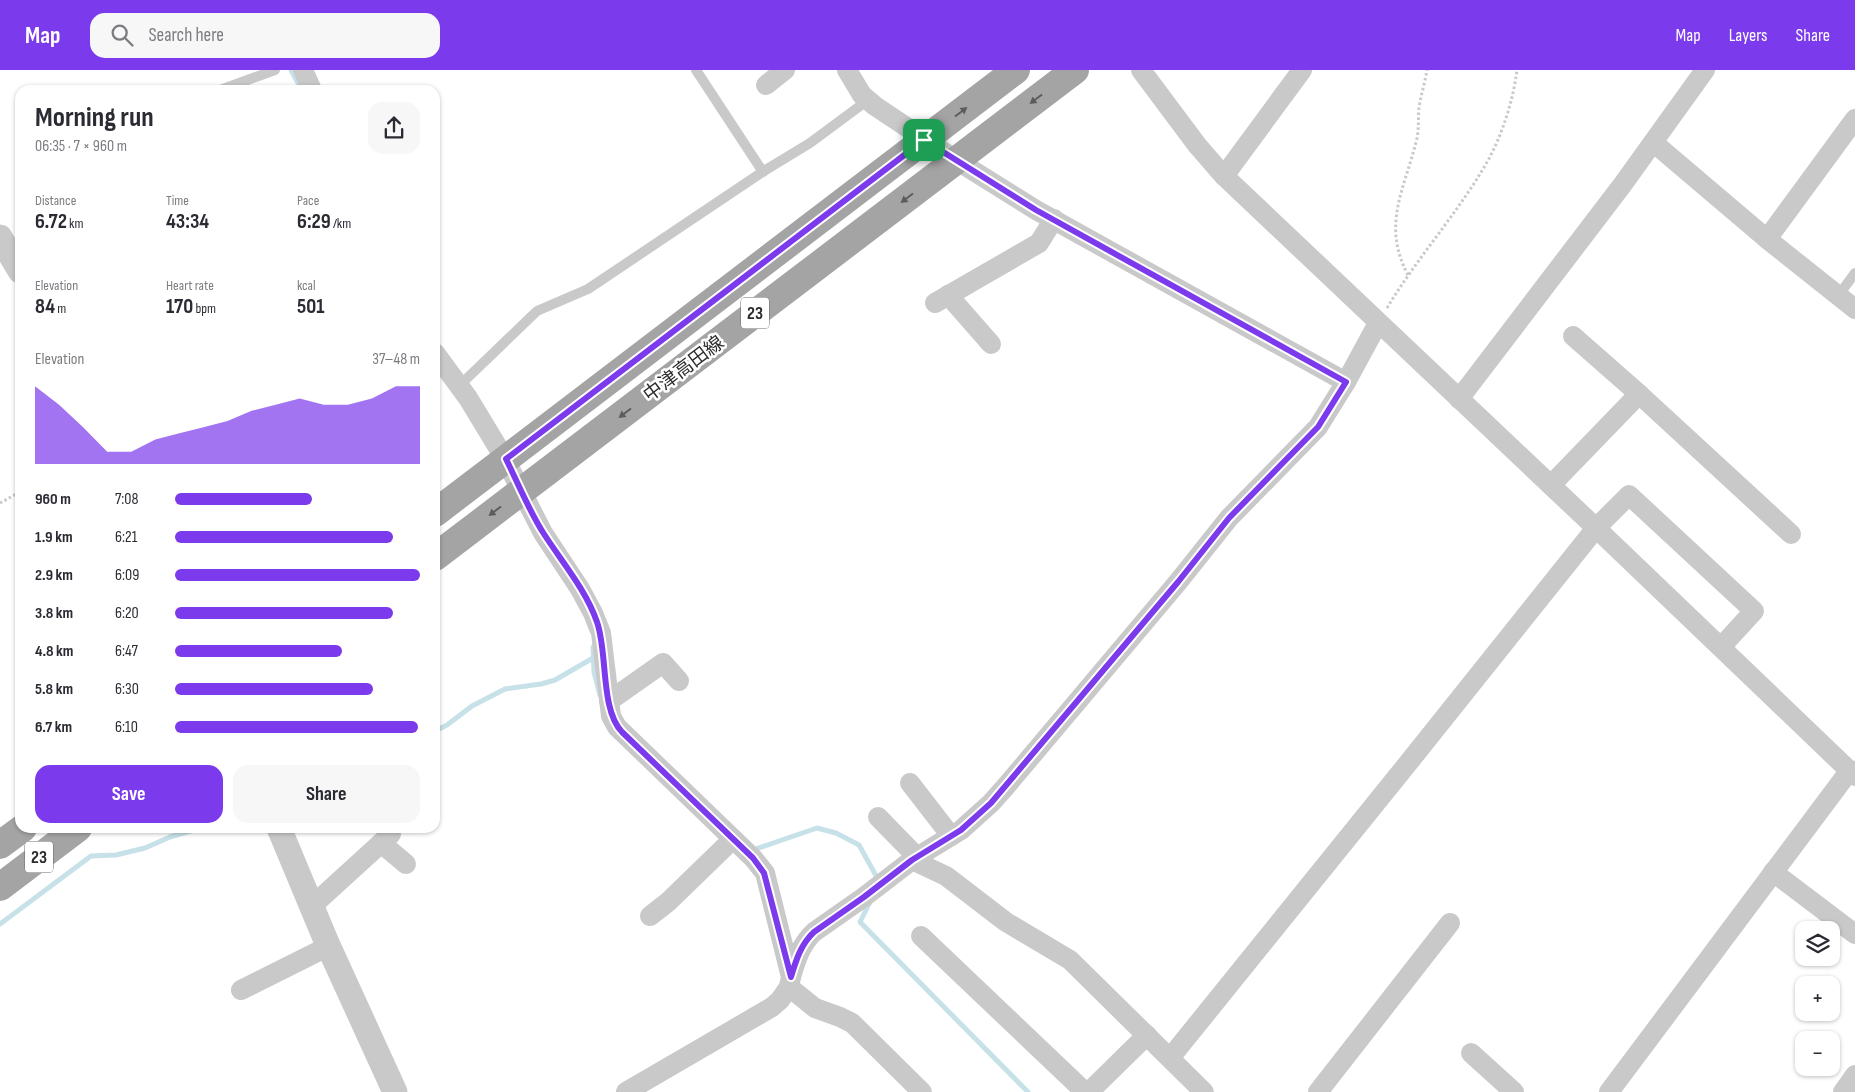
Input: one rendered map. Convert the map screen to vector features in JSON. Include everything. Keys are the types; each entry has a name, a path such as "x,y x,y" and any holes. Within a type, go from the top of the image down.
{"main road":[{"name":"中津高田線","path":"440,508 1016,70"},
{"name":"中津高田線","path":"440,553 1075,70"},
{"name":"23","path":"0,845 16,833"},
{"name":"23","path":"0,887 71,833"}],"street":[{"path":"303,70 310,85"},
{"path":"766,84 785,70"},
{"path":"847,70 857,88 868,100 924,140 1054,219 1346,382"},
{"path":"1141,70 1197,146 1224,176 1852,773 1773,872 1609,1092"},
{"path":"1224,176 1302,70"},
{"path":"1459,399 1654,143 1705,70"},
{"path":"1767,239 1855,119"},
{"path":"1654,143 1767,239 1855,310"},
{"path":"990,344 942,299 1039,243 1054,219"},
{"path":"8,241 15,258"},
{"path":"626,1092 650,1086 772,1007 780,1000 790,982 799,952 814,932 914,859 970,823 1007,785 1178,582 1229,518 1318,427 1346,382 1378,323"},
{"path":"1573,336 1639,394 1790,534"},
{"path":"440,359 460,385 506,459 543,533 594,612 600,633 609,701 612,716 617,727 753,858 764,873 780,930 790,982 803,1000 815,1008 852,1023 922,1092"},
{"path":"1551,485 1639,394"},
{"path":"1170,1058 1596,528 1629,495 1754,611 1721,647"},
{"path":"609,701 664,664 679,681"},
{"path":"910,783 951,836"},
{"path":"878,818 914,859 946,876 1006,922 1070,960 1204,1092"},
{"path":"281,833 329,946 395,1092"},
{"path":"312,906 386,838 406,864"},
{"path":"650,916 668,902 733,839"},
{"path":"1773,872 1855,934"},
{"path":"1318,1092 1450,923"},
{"path":"780,930 803,934 814,932"},
{"path":"921,936 1087,1092 1147,1035"},
{"path":"240,990 329,946"},
{"path":"1470,1053 1514,1092"},
{"path":"1843,1092 1855,1075"}],"lane":[{"path":"234,85 275,70"},
{"path":"696,70 763,172"},
{"path":"460,385 537,310 588,288 810,143 868,100"},
{"path":"1838,296 1855,273"}],"path":[{"path":"1408,276 1399,258 1396,244 1397,205 1417,135 1420,105 1428,70"},
{"path":"1378,323 1408,276 1487,163 1499,136 1511,99 1517,70"},
{"path":"0,503 15,495"}],"waterway":[{"path":"291,70 299,85"},
{"path":"593,647 594,672 600,695"},
{"path":"440,728 472,706 505,689 555,680 593,658"},
{"path":"751,849 753,850 817,828 836,833 859,845 879,881"},
{"path":"0,924 91,856 116,855 145,848 184,833"},
{"path":"870,902 860,922 1028,1092"}],"route":[{"path":"924,140 1036,210 1346,382 1318,427 1266,478 1229,518 1032,757 991,803 961,830 912,860 814,932 799,952 791,977 764,873 753,858 622,732 613,721 600,633 594,612 537,523 506,459 924,140"}]}
